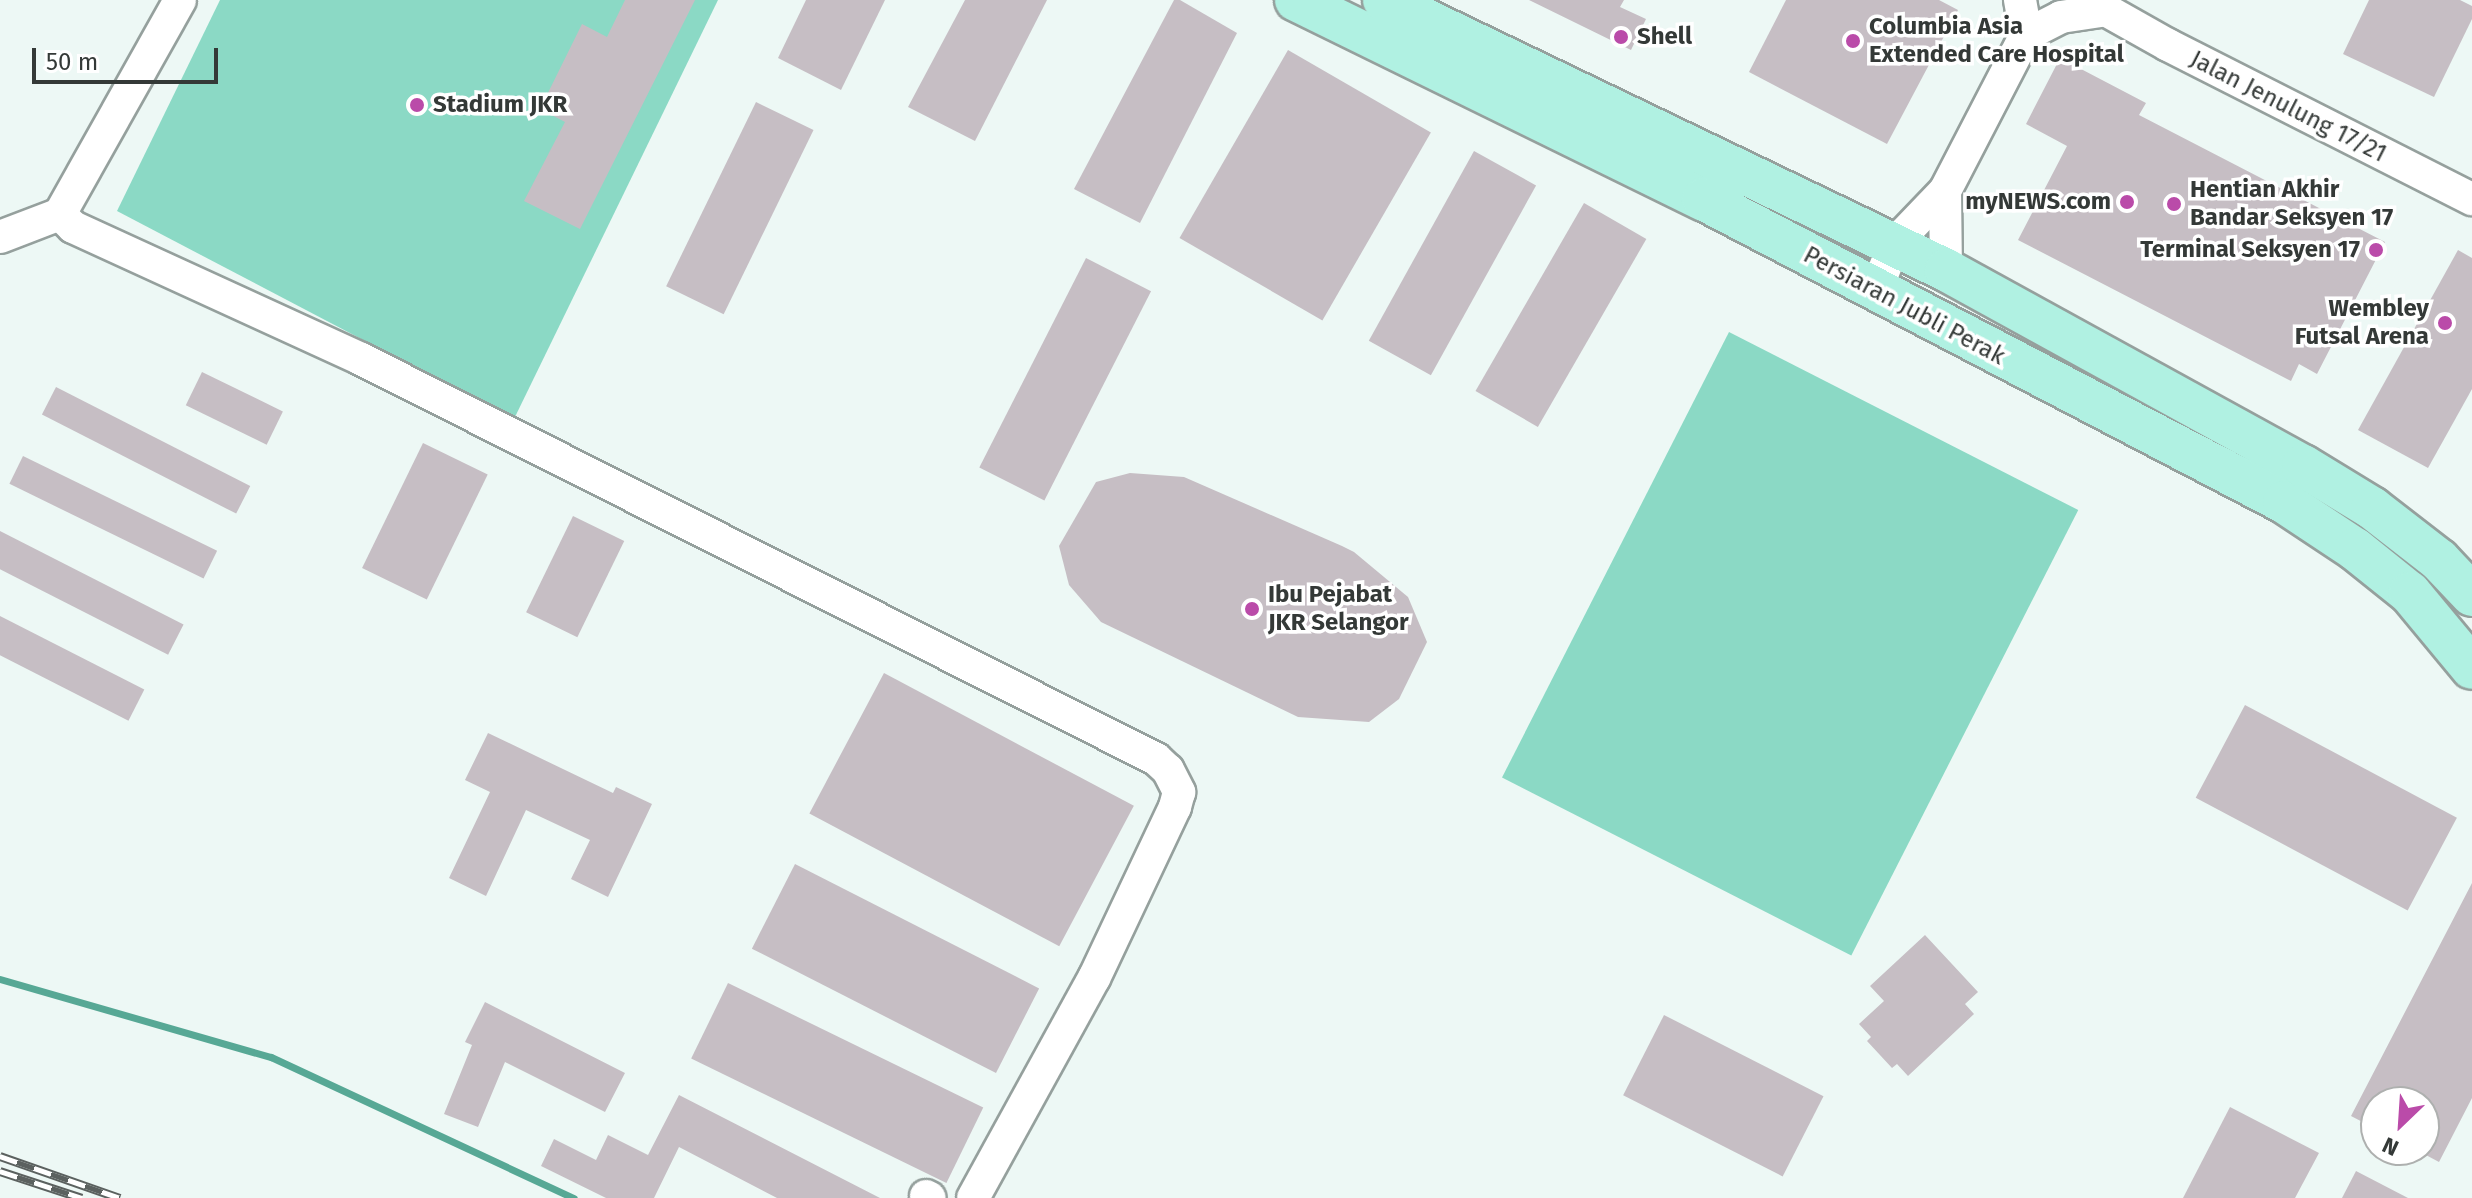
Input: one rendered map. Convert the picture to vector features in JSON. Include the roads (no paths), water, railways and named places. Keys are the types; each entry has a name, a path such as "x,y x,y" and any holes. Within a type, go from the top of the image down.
{"main road":[{"name":"Persiaran Jubli Perak","path":"1296,0 1703,199 2284,502 2355,549 2410,593 2472,668"},
{"name":"Persiaran Jubli Perak","path":"1406,5 1946,270 2334,484 2372,508 2439,560 2472,595"}],"street":[{"path":"0,237 60,214 180,0"},
{"path":"2020,0 2026,35"},
{"path":"1876,291 1894,244 1945,191 2026,35 2061,17 2098,5"},
{"name":"Jalan Jenulung 17/21","path":"2098,5 2181,52 2472,199"},
{"path":"1945,191 1946,270"},
{"path":"60,214 73,227 361,359 1156,759 1168,770 1179,792 1175,807 1094,978 973,1198"}],"waterway":[{"path":"0,979 271,1057 574,1198"}],"railway":[{"path":"0,1156 120,1198"},
{"path":"0,1171 82,1198"}],"place":[{"name":"Shell","path":"1621,37"},
{"name":"Columbia Asia Extended Care Hospital","path":"1853,41"},
{"name":"Stadium JKR","path":"417,105"},
{"name":"myNEWS.com","path":"2127,202"},
{"name":"Hentian Akhir Bandar Seksyen 17","path":"2174,204"},
{"name":"Terminal Seksyen 17","path":"2376,250"},
{"name":"Wembley Futsal Arena","path":"2445,323"},
{"name":"Ibu Pejabat JKR Selangor","path":"1252,609"}]}
